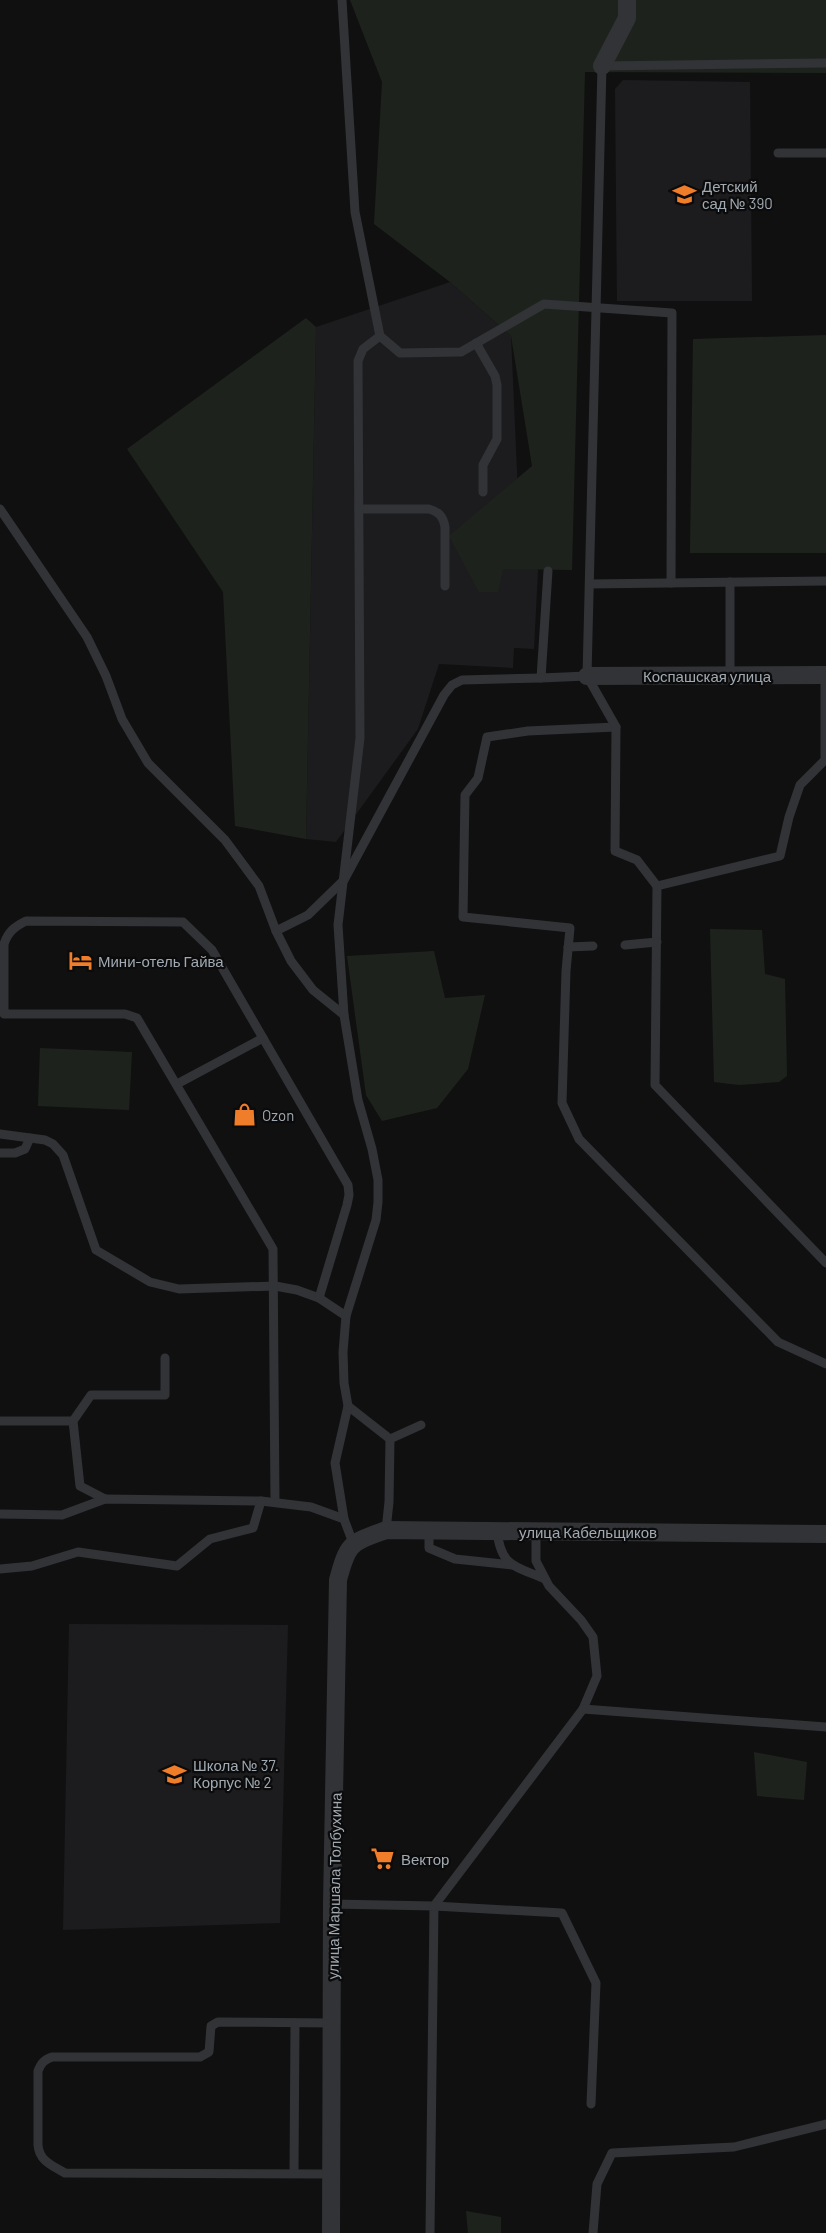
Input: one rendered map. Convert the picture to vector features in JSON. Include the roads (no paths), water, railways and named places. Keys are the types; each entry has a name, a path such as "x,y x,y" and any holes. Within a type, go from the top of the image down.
{"street":[{"path":"602,66 627,18 627,0"},
{"name":"Коспашская улица","path":"587,676 826,675"},
{"name":"улица Кабельщиков","path":"353,1543 386,1530 826,1534"},
{"name":"улица Маршала Толбухина","path":"331,2233 338,1580 344,1555 353,1543"}],"lane":[{"path":"342,0 355,212 380,336 400,353 461,352 544,304 672,313 671,583"},
{"path":"826,63 602,66 587,676 616,727 615,851 637,860 657,886 655,1085 826,1263"},
{"path":"778,153 826,153"},
{"path":"353,1543 344,1519 335,1463 348,1406 344,1383 343,1352 346,1316 376,1220 378,1180 358,1100 344,1015 338,925 360,738 358,362 363,350 380,336"},
{"path":"476,343 495,376 497,394 497,439 483,465 483,492"},
{"path":"0,509 87,637 106,676 122,719 148,763 225,840 259,886 276,931 291,961 313,990 344,1015"},
{"path":"359,509 429,509 443,518 445,586"},
{"path":"541,678 548,571"},
{"path":"590,584 826,581"},
{"path":"729,675 730,582"},
{"path":"657,886 780,856 789,817 800,785 826,761 826,675"},
{"path":"276,931 308,915 344,880 452,685 462,680 587,676"},
{"path":"616,727 528,731 488,736 478,778 465,795 463,916 570,928 562,1103 579,1139 778,1342 826,1364"},
{"path":"275,1501 273,1249 141,1023 132,1015 4,1014 4,944 7,935 15,926 27,921 183,922 212,950 348,1185 349,1195 319,1298"},
{"path":"625,945 657,942"},
{"path":"568,947 593,946"},
{"path":"177,1084 263,1038"},
{"path":"0,1134 53,1144 63,1155 96,1250 121,1267 150,1282 179,1289 275,1286 297,1290 319,1298 346,1316"},
{"path":"0,1153 15,1154 25,1149 30,1138"},
{"path":"105,1499 80,1486 74,1421 91,1395 165,1395 165,1358"},
{"path":"348,1406 390,1439"},
{"path":"0,1421 74,1421"},
{"path":"390,1439 420,1425"},
{"path":"386,1530 390,1439"},
{"path":"0,1514 62,1515 105,1499 275,1501 310,1507 344,1519"},
{"path":"0,1569 32,1566 78,1552 177,1566 210,1539 253,1528 261,1501"},
{"path":"429,1530 429,1548 454,1559 512,1565 545,1579"},
{"path":"497,1531 499,1550 512,1565"},
{"path":"430,2233 434,1906 583,1709 597,1676 593,1637 581,1620 549,1586 536,1561 536,1531"},
{"path":"583,1709 826,1727"},
{"path":"333,1904 434,1906 562,1913 596,1983 591,2104"},
{"path":"332,2023 214,2023 210,2031 209,2052 200,2057 52,2057 45,2060 38,2071 39,2152 47,2162 65,2173 332,2174"},
{"path":"294,2173 295,2023"},
{"path":"593,2233 597,2184 612,2153 734,2147 826,2124"}],"place":[{"name":"Детский сад № 390","path":"684,195"},
{"name":"Мини-отель Гайва","path":"80,961"},
{"name":"Ozon","path":"244,1115"},
{"name":"Школа № 37. Корпус № 2","path":"175,1774"},
{"name":"Вектор","path":"383,1859"}]}
